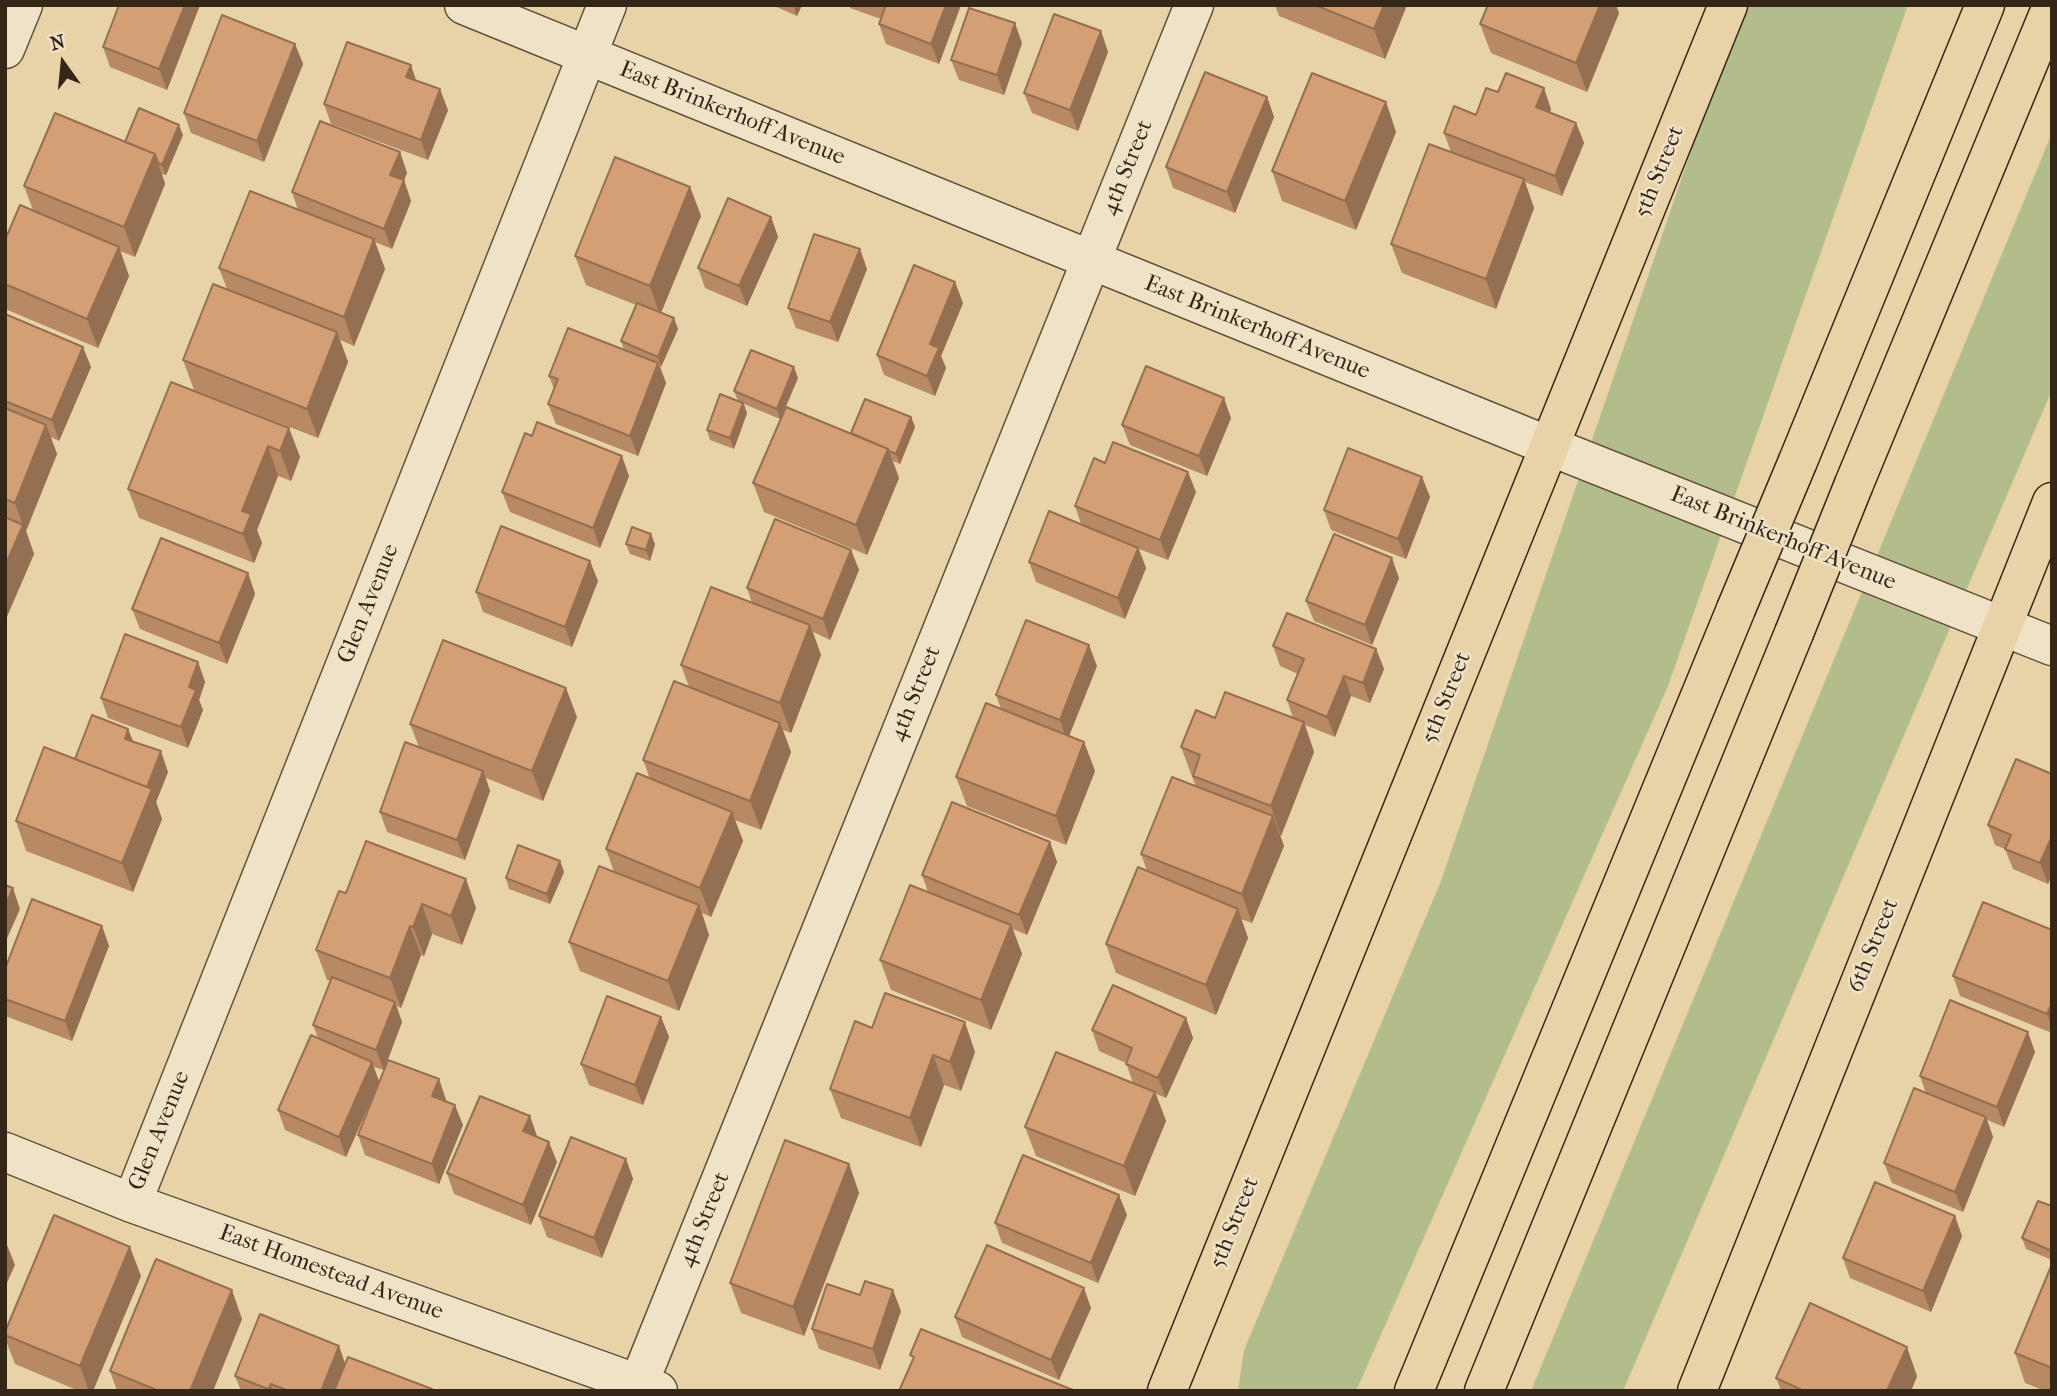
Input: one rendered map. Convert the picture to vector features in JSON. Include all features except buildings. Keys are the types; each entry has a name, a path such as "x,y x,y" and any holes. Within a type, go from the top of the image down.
{"main road":[{"name":"5th Street","path":"1167,1391 1728,5"},
{"path":"1414,1391 1985,5"},
{"path":"1484,1391 2052,6"},
{"name":"6th Street","path":"1697,1391 2052,502"}],"street":[{"path":"5,48 23,5"},
{"name":"East Brinkerhoff Avenue","path":"464,5 1549,446 2052,646"},
{"name":"Glen Avenue","path":"132,1203 607,5"},
{"name":"4th Street","path":"648,1387 1090,260 1194,5"},
{"name":"East Homestead Avenue","path":"5,1152 132,1203 648,1387"}],"green space":[{"path":"1741,5 1908,5 1668,686 1356,1391 1238,1391 1244,1350 1441,881"},
{"path":"2052,133 2052,390 1623,1391 1531,1391"}]}
